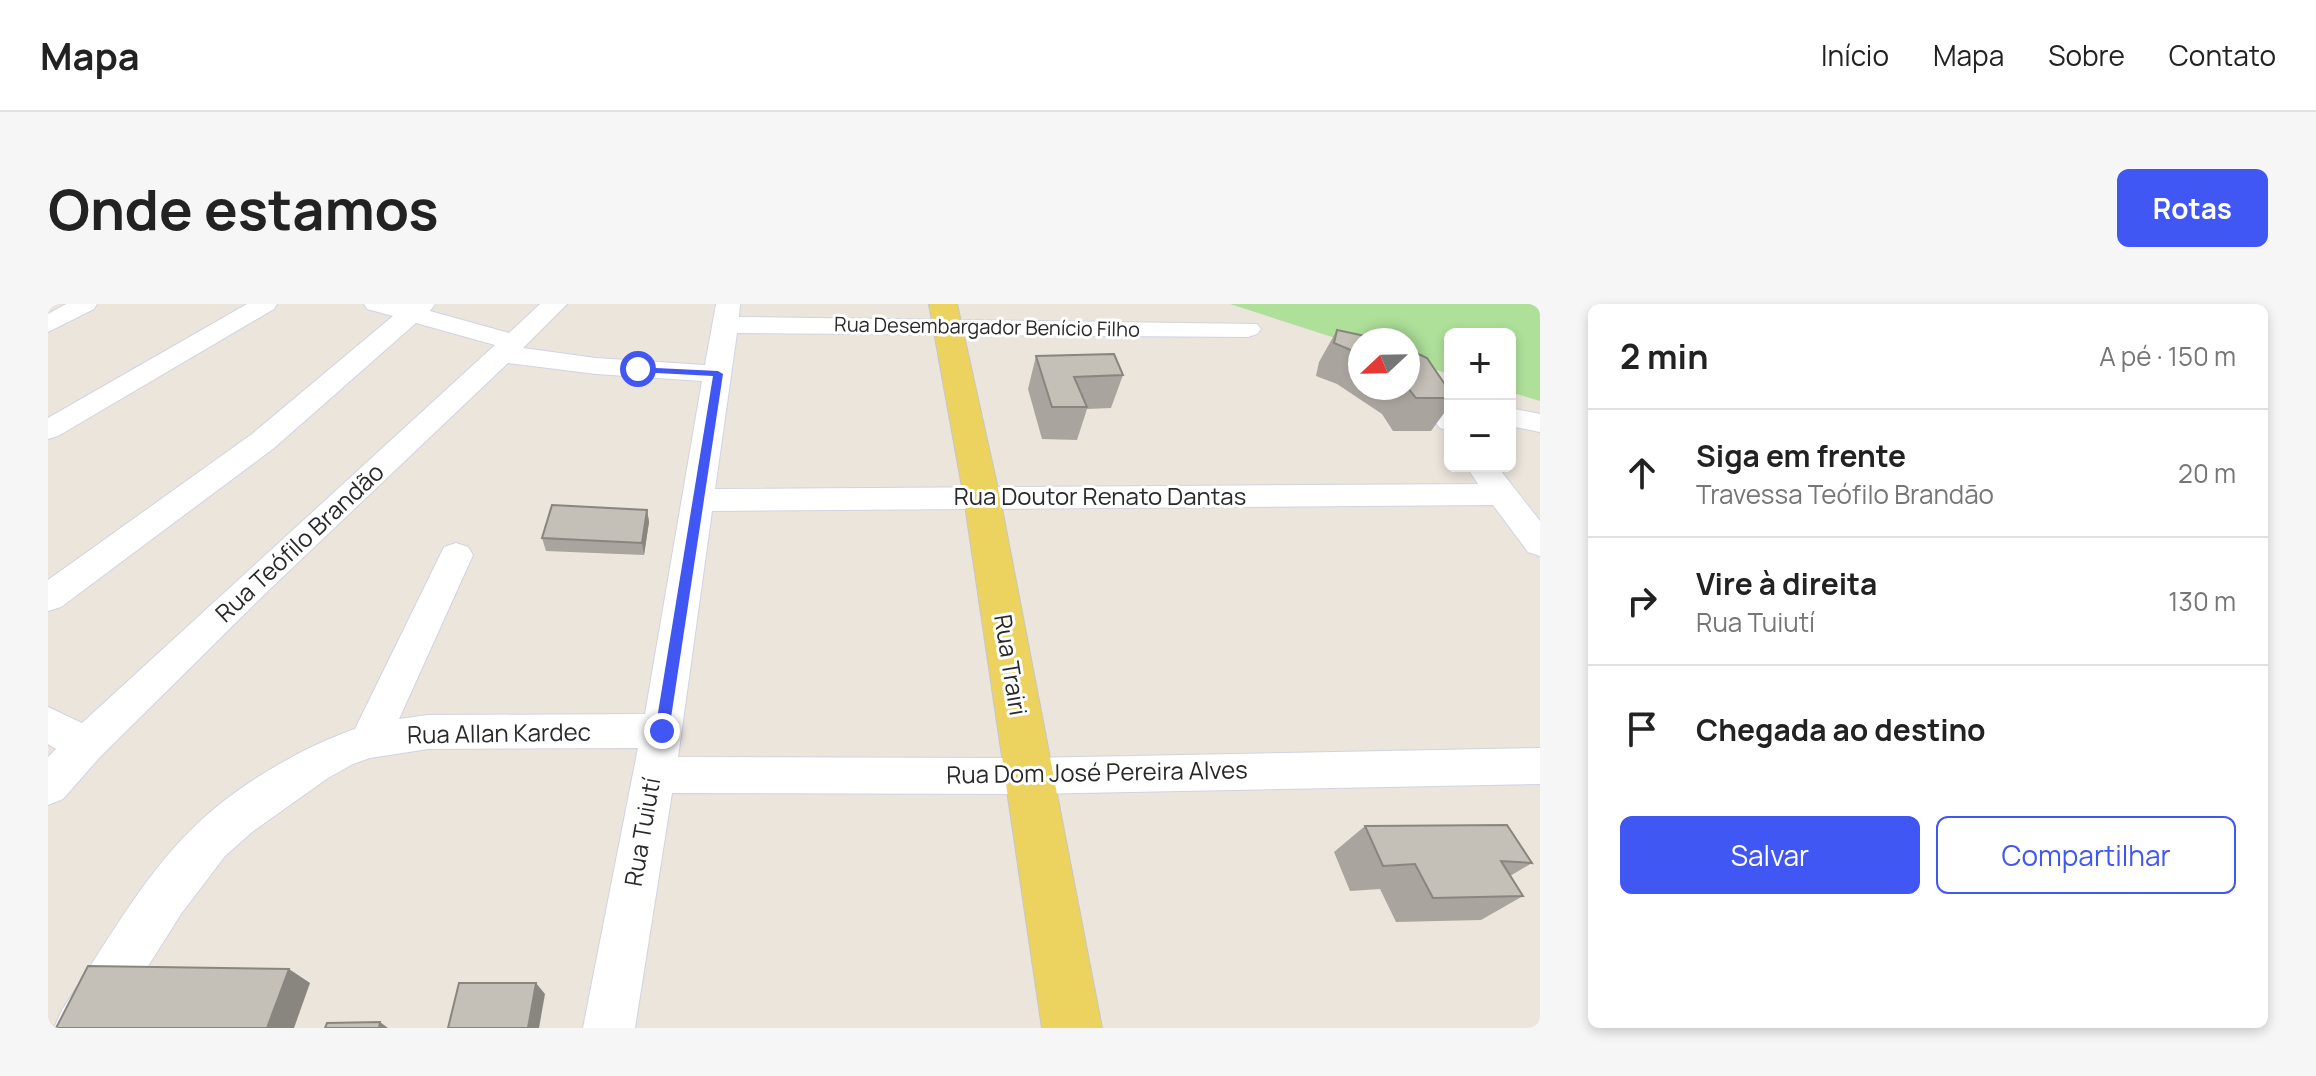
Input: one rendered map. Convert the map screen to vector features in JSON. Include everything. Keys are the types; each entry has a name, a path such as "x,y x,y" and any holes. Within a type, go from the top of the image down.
{"main road":[{"name":"Rua Trairi","path":"945,315 982,498 1072,1028"}],"street":[{"path":"48,324 85,304"},
{"path":"48,430 265,304"},
{"path":"376,304 417,310 508,348 596,366 718,374"},
{"name":"Rua Teófilo Brandão","path":"48,786 86,745 555,304"},
{"path":"48,598 263,441 417,310"},
{"name":"Rua Desembargador Benício Filho","path":"727,314 945,315 1248,329"},
{"name":"Rua Tuiutí","path":"609,1028 662,731 727,314"},
{"path":"1516,418 1540,423"},
{"path":"1485,472 1540,544"},
{"name":"Rua Doutor Renato Dantas","path":"698,500 1501,494"},
{"path":"369,741 456,555"},
{"path":"48,724 86,745"},
{"name":"Rua Allan Kardec","path":"80,1028 165,898 209,842 237,818 313,765 369,741 428,732 662,731"},
{"name":"Rua Dom José Pereira Alves","path":"653,775 1028,776 1540,766"}],"green space":[{"path":"1230,304 1540,304 1540,401 1516,394 1516,328 1444,328 1444,372 1420,365 1420,328 1348,328 1348,342"}],"building":[{"path":"1337,330 1348,332 1348,349 1334,343"},
{"path":"1114,354 1123,375 1074,377 1087,407 1052,407 1036,356"},
{"path":"1420,355 1427,358 1444,383 1444,398 1420,398"},
{"path":"552,505 647,510 642,543 542,538"},
{"path":"1507,825 1532,863 1501,861 1523,896 1433,898 1415,864 1383,866 1365,826"},
{"path":"88,966 289,969 267,1028 56,1028"},
{"path":"459,983 536,983 528,1028 448,1028"},
{"path":"380,1022 379,1028 325,1028 327,1023"}],"route":[{"path":"638,369 718,374 662,731"}]}
